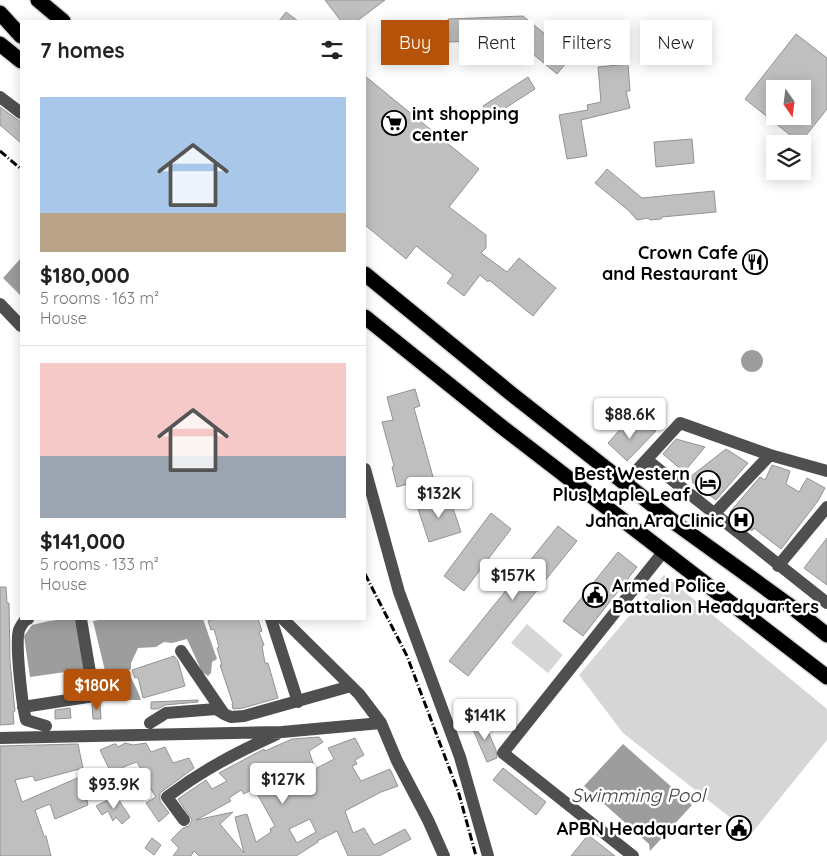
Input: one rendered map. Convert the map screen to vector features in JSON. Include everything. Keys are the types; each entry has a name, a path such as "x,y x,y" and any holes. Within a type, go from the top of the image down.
{"highway":[{"path":"38,0 61,20"},
{"path":"0,13 20,35"},
{"path":"0,44 20,60"},
{"path":"366,275 509,392 678,525 793,608 827,635"},
{"path":"366,318 502,427 827,677"}],"street":[{"path":"0,97 20,112"},
{"path":"0,304 20,325"},
{"path":"625,483 680,423 770,455 827,472"},
{"path":"714,514 770,455"},
{"path":"647,460 778,566 827,603"},
{"path":"366,473 399,592 460,758 488,856"},
{"path":"778,566 827,507"},
{"path":"633,856 503,754 664,551"},
{"path":"25,620 19,629 18,644 23,707 26,720 46,726"},
{"path":"23,707 94,696 81,620"},
{"path":"271,620 298,702"},
{"path":"284,620 359,694 381,723 397,761 428,820 444,856"},
{"path":"181,651 224,714"},
{"path":"150,722 166,713 216,709 231,717 244,716 351,686"},
{"path":"0,738 282,732 381,723"},
{"path":"184,820 168,796 212,766 239,751 282,732"}],"shaded area":[{"path":"664,575 827,709 827,740 751,834 623,733 579,675"},
{"path":"527,624 563,655 548,673 511,643"}],"water":[{"path":"20,259 20,295 3,278"},
{"path":"752,350 760,353 763,361 760,369 752,372 744,369 741,361 744,353"},
{"path":"75,620 87,669 30,677 24,636 32,625 49,621"},
{"path":"203,620 217,659 212,662 211,673 208,676 202,672 187,639 172,643 164,642 156,647 138,648 131,663 131,669 128,671 141,700 112,700 93,621"},
{"name":"Swimming Pool","path":"623,744 692,805 650,851 649,844 584,786"}],"building":[{"path":"325,0 385,0 358,20 340,20"},
{"path":"286,12 297,20 280,20"},
{"path":"523,16 528,20 459,20 459,42 449,42 448,19"},
{"path":"534,25 544,33 544,63 534,55"},
{"path":"796,34 827,58 827,109 806,135 790,135 778,125 811,125 811,80 766,80 766,116 745,99"},
{"path":"546,65 564,65 557,74"},
{"path":"628,65 630,91 626,91 630,108 581,120 587,156 567,159 559,115 588,110 587,105 601,102 598,67"},
{"name":"int shopping center","path":"366,77 479,169 449,207 486,235 486,248 481,253 507,272 519,258 556,288 533,316 489,280 488,282 480,275 464,296 447,283 453,275 416,246 406,259 366,226"},
{"path":"528,77 535,89 491,117 483,106"},
{"path":"0,107 20,121 20,142 0,125"},
{"path":"692,139 694,163 656,167 654,142"},
{"path":"607,169 642,198 714,191 716,212 637,220 628,210 595,183"},
{"path":"415,389 420,406 414,408 433,477 397,487 392,467 394,466 382,422 393,420 387,397"},
{"path":"626,423 656,431 627,461 608,443"},
{"path":"676,439 705,447 684,472 663,454"},
{"path":"726,449 748,463 716,500 692,482 693,480 690,477"},
{"path":"772,465 790,471 786,484 799,492 807,478 825,488 818,501 781,549 754,528 752,531 730,512 760,477 765,480"},
{"path":"449,496 461,532 429,542 417,506"},
{"path":"491,513 511,529 464,591 444,576"},
{"path":"558,526 577,541 468,676 449,661"},
{"path":"827,538 827,585 804,568"},
{"path":"618,552 637,567 583,636 563,621"},
{"path":"0,587 6,587 7,603 9,603 10,661 15,711 13,712 14,724 0,725"},
{"path":"258,620 262,631 259,632 264,645 262,646 265,663 268,663 278,698 233,709 220,665 222,665 214,629 211,630 208,621"},
{"path":"174,656 178,661 185,686 143,698 138,677 135,678 132,670"},
{"path":"198,700 198,702 165,705 158,709 151,709 151,702"},
{"path":"100,703 101,719 93,719 92,704"},
{"path":"70,708 71,718 55,719 55,710"},
{"path":"483,720 496,750 497,758 487,762 471,725"},
{"path":"319,737 323,742 309,751 315,769 334,759 328,748 355,738 364,755 355,760 357,764 352,766 361,781 390,769 398,786 381,792 345,811 353,833 364,828 374,845 405,829 411,839 379,856 348,856 337,831 317,841 296,856 199,856 194,851 191,856 173,856 179,848 171,840 183,828 189,826 192,820 178,799 206,780 212,789 227,781 219,773 264,749 265,751 292,739","holes":["254,788 275,826 270,829 271,832 256,842 247,814 235,817 244,853 220,824 233,812 196,820 231,801 229,798 241,790 244,794","310,819 316,832 297,843 289,829"]},
{"path":"125,743 133,745 146,743 151,752 165,747 173,763 189,758 194,768 160,793 160,801 169,813 159,822 146,803 156,797 145,780 147,780 137,762 123,767 132,785 116,792 109,777 112,775 100,750 114,744 118,747"},
{"path":"78,744 83,768 35,781 33,776 15,780 22,802 82,776 88,805 55,819 50,804 35,810 44,836 46,836 51,856 0,856 0,746"},
{"path":"503,768 546,802 536,815 493,780"},
{"path":"116,796 130,817 122,824 116,817 113,821 108,811 102,815 96,806"},
{"path":"588,835 615,856 571,856"},
{"path":"152,838 161,845 154,855 145,848"}],"railway":[{"path":"0,151 20,168"},
{"path":"366,576 407,656 459,794 476,856"}],"place":[{"name":"int shopping center","path":"394,123"},
{"name":"Crown Cafe and Restaurant","path":"755,262"},
{"name":"Best Western Plus Maple Leaf","path":"708,483"},
{"name":"Jahan Ara Clinic","path":"741,520"},
{"name":"Armed Police Battalion Headquarters","path":"595,595"},
{"name":"APBN Headquarter","path":"739,828"}]}
